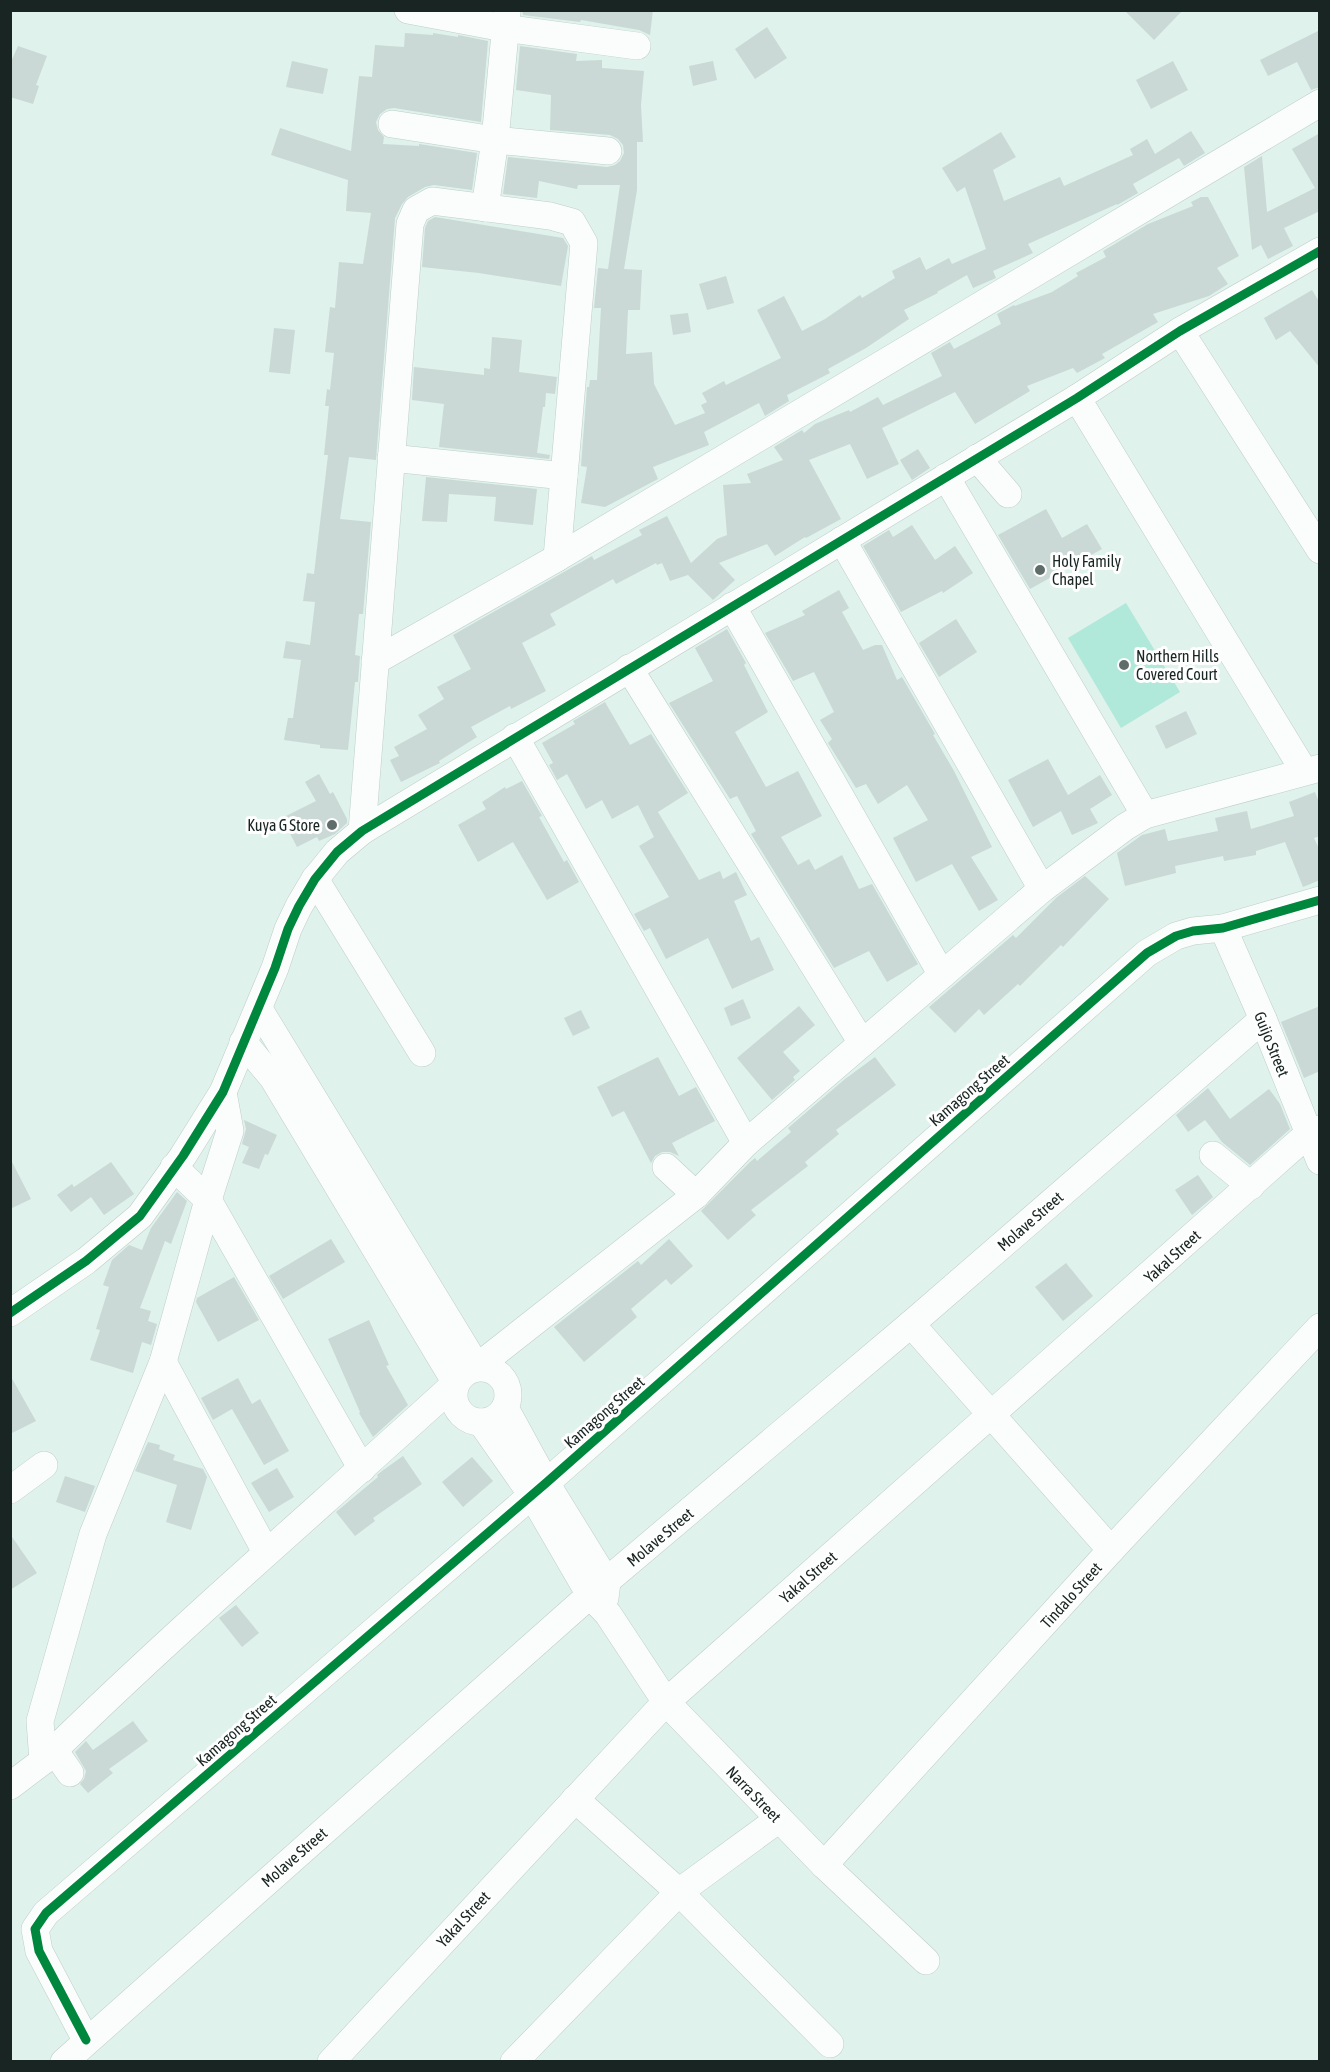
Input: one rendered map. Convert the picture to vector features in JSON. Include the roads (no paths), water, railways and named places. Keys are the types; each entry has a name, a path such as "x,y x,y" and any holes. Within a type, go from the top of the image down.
{"street":[{"path":"408,10 506,19 637,46"},
{"path":"485,208 495,140 506,19"},
{"path":"375,661 557,558 1320,103"},
{"path":"392,124 495,140 608,151"},
{"path":"362,831 410,224 416,210 432,201 550,216 572,222 584,243 557,558"},
{"path":"10,1313 86,1261 140,1216 224,1092 243,1042 259,1009 288,929 315,879 337,852 362,831 1077,398 1180,331 1316,260"},
{"path":"1180,331 1320,550"},
{"path":"10,1786 49,1756 266,1552 467,1375 696,1195 746,1143 1042,889 1125,827 1145,815 1312,770 1077,398"},
{"path":"391,458 564,476"},
{"path":"977,458 1008,494"},
{"path":"946,477 1145,815"},
{"path":"842,540 1042,889"},
{"path":"732,606 942,975"},
{"path":"629,668 862,1043"},
{"path":"515,737 746,1143"},
{"path":"315,879 422,1053"},
{"name":"Kamagong Street","path":"86,2040 39,1951 35,1929 46,1913 539,1489 1147,953 1176,936 1193,930 1222,928 1320,900"},
{"name":"Guijo Street","path":"1222,928 1314,1132 1320,1161"},
{"path":"259,1009 467,1375"},
{"name":"Molave Street","path":"64,2061 1263,1019"},
{"path":"243,1042 273,1078 467,1375"},
{"path":"70,1773 49,1756 40,1722 93,1534 163,1362 208,1200 230,1131 224,1092"},
{"name":"Yakal Street","path":"331,2061 666,1702 1314,1132"},
{"path":"1213,1155 1251,1186"},
{"path":"174,1167 208,1200 362,1469"},
{"path":"666,1167 696,1195"},
{"path":"911,1324 1111,1550"},
{"name":"Tindalo Street","path":"824,1865 1111,1550 1320,1327"},
{"path":"163,1362 266,1552"},
{"path":"486,1368 501,1376 509,1391 505,1408 495,1418 481,1422 472,1421 458,1409 454,1392 467,1375 486,1368"},
{"name":"Narra Street","path":"505,1408 539,1489 600,1595 666,1702 824,1865 926,1961"},
{"name":"Narra Street","path":"481,1422 539,1489"},
{"path":"10,1490 44,1465"},
{"path":"576,1800 679,1892 830,2044"},
{"path":"514,2061 679,1892 779,1819"}],"place":[{"name":"Holy Family Chapel","path":"1040,570"},
{"name":"Northern Hills Covered Court","path":"1124,665"},
{"name":"Kuya G Store","path":"332,825"}]}
